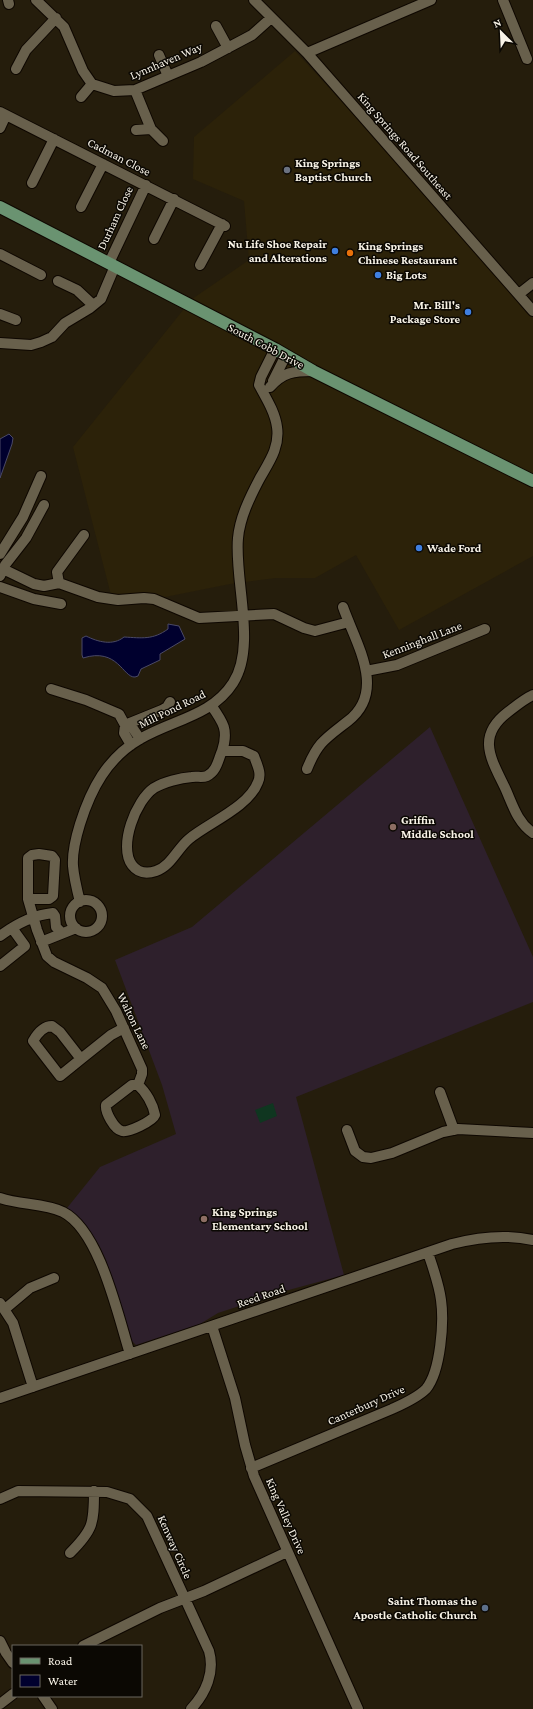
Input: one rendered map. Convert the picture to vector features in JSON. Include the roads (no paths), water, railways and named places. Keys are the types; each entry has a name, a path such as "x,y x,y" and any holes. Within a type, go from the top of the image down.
{"main road":[{"name":"South Cobb Drive","path":"0,207 280,352 313,371 533,481"}],"street":[{"path":"36,0 64,27 83,72 92,84 82,97"},
{"name":"King Springs Road Southeast","path":"254,0 307,53 533,311"},
{"path":"307,53 431,0"},
{"path":"503,0 527,59"},
{"path":"16,69 26,50 56,18"},
{"name":"Lynnhaven Way","path":"92,84 114,91 135,90 228,48 252,35 271,18"},
{"path":"216,26 228,48"},
{"path":"159,55 168,76"},
{"path":"135,90 151,129 163,141"},
{"path":"0,128 3,114"},
{"name":"Cadman Close","path":"3,114 224,225 200,265"},
{"path":"136,130 151,129"},
{"path":"32,183 54,139"},
{"path":"81,206 103,164"},
{"name":"Durham Close","path":"94,305 104,295 112,265 146,185"},
{"path":"154,239 174,199"},
{"path":"0,254 41,275"},
{"path":"0,343 23,345 41,342 52,336 73,317 94,305 76,290 58,281"},
{"path":"519,294 533,283"},
{"path":"0,314 16,320"},
{"path":"267,390 280,352"},
{"path":"267,390 277,379 289,372 313,371"},
{"name":"Mill Pond Road","path":"80,902 73,865 74,850 81,820 100,775 131,745 140,739 193,716 217,701 234,682 242,661 244,647 238,566 239,530 245,509 271,460 277,439 277,427 267,390"},
{"path":"0,554 23,517 41,476"},
{"path":"44,505 26,538 1,573 44,586 58,583 98,597 118,600 144,598 154,599 199,618 274,614 304,628 315,631 348,622"},
{"path":"58,583 57,572 84,535"},
{"path":"0,588 34,599 61,604"},
{"path":"307,769 318,746 352,718 360,708 367,691 366,671 343,607"},
{"name":"Kenninghall Lane","path":"366,671 397,666 485,629"},
{"path":"51,689 86,700 119,714 125,725 124,733 131,745"},
{"path":"533,695 498,720 490,731 488,743 492,760 517,815 524,825 533,833"},
{"path":"125,725 162,710 167,707 170,702"},
{"path":"211,705 222,721 226,738 214,771 206,776 176,780 154,788 146,796 135,814 128,836 128,854 130,861 136,869 148,873 163,868 187,840 238,806 252,793 258,782 259,769 254,756 243,751 222,751"},
{"path":"125,725 132,727 140,739"},
{"name":"Walton Lane","path":"28,899 49,899 53,896 55,860 52,856 35,854 28,858 28,899 47,956 54,962 87,978 102,988 124,1028 142,1069 142,1074 138,1085"},
{"path":"92,901 98,905 101,910 102,917 98,927 89,932 82,932 76,928 71,921 71,914 75,905 80,902 92,901"},
{"path":"0,936 34,917 41,920 71,914"},
{"path":"55,916 56,927 62,933"},
{"path":"0,966 25,946 12,928"},
{"path":"42,942 76,928"},
{"path":"81,1059 60,1032 52,1026 47,1027 33,1041 59,1076 81,1059 111,1035 124,1028"},
{"path":"132,1085 138,1085 146,1094 154,1108 154,1118 129,1131 120,1131 110,1118 106,1105 132,1085"},
{"path":"440,1092 454,1130"},
{"path":"347,1130 355,1151 363,1157 371,1158 392,1153 424,1139 454,1130 472,1128 533,1134"},
{"path":"0,1198 20,1204 58,1211 67,1215 77,1224 99,1260 130,1354"},
{"name":"Reed Road","path":"0,1398 466,1241 490,1237 516,1237 533,1240"},
{"name":"Canterbury Drive","path":"251,1468 392,1409 414,1398 426,1388 432,1378 439,1354 442,1310 440,1293 428,1253"},
{"path":"33,1388 13,1323 2,1306 30,1288 54,1278"},
{"name":"King Valley Drive","path":"212,1326 234,1398 251,1468 358,1709"},
{"name":"Kenway Circle","path":"0,1499 18,1491 107,1492 130,1499 147,1516 209,1651 212,1661 208,1681 191,1709"},
{"path":"70,1553 85,1538 92,1525 94,1491"},
{"path":"85,1645 160,1608 287,1552"},
{"path":"0,1641 12,1662"},
{"path":"0,1704 12,1695"},
{"path":"44,1697 52,1709"}],"water":[{"path":"9,434 13,438 12,444 0,478 0,439"},
{"path":"168,624 179,626 185,639 160,654 160,660 141,669 138,676 131,676 112,659 104,656 83,658 82,638 86,636 105,642 120,640 124,637 147,638 163,633 168,629"}],"place":[{"name":"King Springs Baptist Church","path":"287,170"},
{"name":"Nu Life Shoe Repair and Alterations","path":"335,251"},
{"name":"King Springs Chinese Restaurant","path":"350,253"},
{"name":"Big Lots","path":"378,275"},
{"name":"Mr. Bill's Package Store","path":"468,312"},
{"name":"Wade Ford","path":"419,548"},
{"name":"Griffin Middle School","path":"393,827"},
{"name":"King Springs Elementary School","path":"204,1219"},
{"name":"Saint Thomas the Apostle Catholic Church","path":"485,1608"}]}
